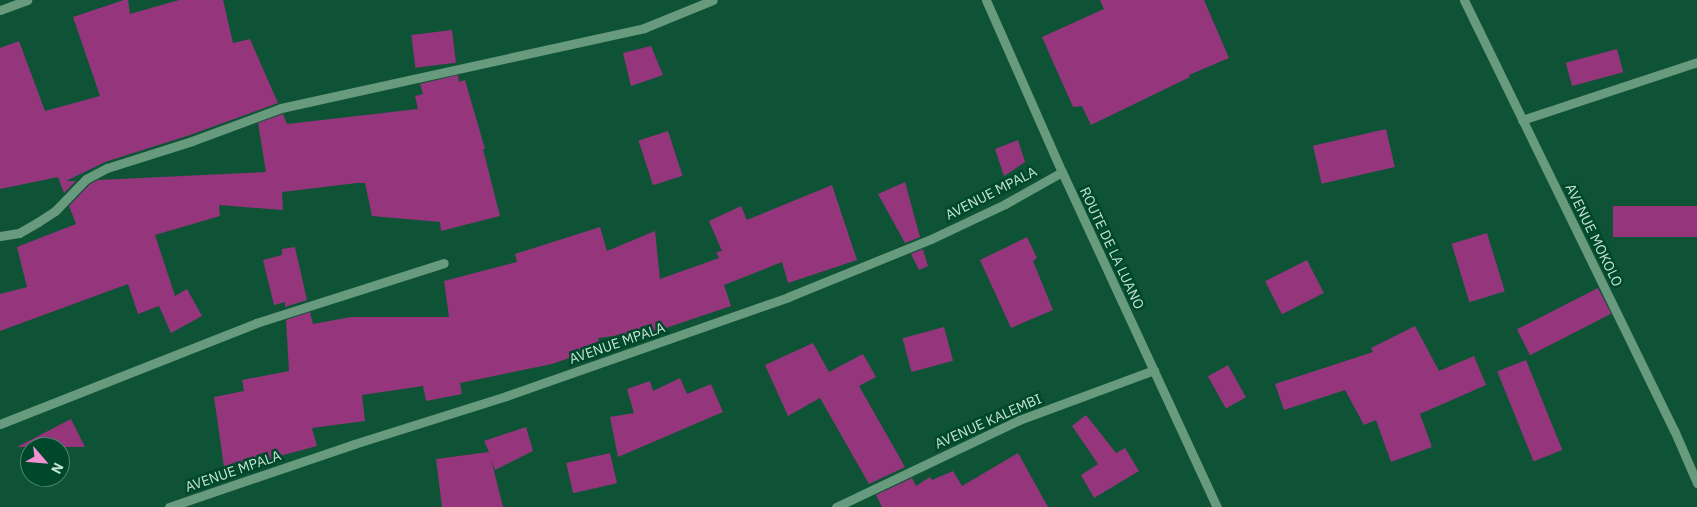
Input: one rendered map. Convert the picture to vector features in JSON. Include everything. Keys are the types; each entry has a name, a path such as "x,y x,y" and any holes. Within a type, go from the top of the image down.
{"street":[{"path":"0,10 27,0"},
{"path":"0,236 19,233 38,222 55,211 86,179 107,168 192,141 281,108 644,28 713,0"},
{"name":"ROUTE DE LA LUANO","path":"986,0 1062,172 1217,507"},
{"name":"AVENUE MOKOLO","path":"1464,0 1674,430 1697,483"},
{"path":"1522,120 1697,62"},
{"name":"AVENUE MPALA","path":"169,507 354,444 515,393 788,297 931,239 1005,204 1062,172"},
{"path":"0,424 256,323 444,263"},
{"name":"AVENUE KALEMBI","path":"836,507 1019,420 1154,370"}],"building":[{"path":"128,0 130,14 179,0 223,0 233,43 250,39 278,103 190,135 105,162 66,181 76,181 64,193 58,177 0,189 0,48 19,41 45,111 100,96 73,17"},
{"path":"1100,0 1204,0 1229,58 1189,75 1190,77 1091,125 1082,106 1073,107 1042,37 1104,9"},
{"path":"452,30 456,63 415,68 411,35"},
{"path":"651,46 663,75 631,86 623,53"},
{"path":"1617,49 1623,72 1572,86 1566,63"},
{"path":"458,75 459,82 465,80 485,149 483,149 500,216 441,231 440,222 372,216 365,183 282,192 283,210 219,205 220,216 155,235 175,296 187,289 202,316 171,333 159,306 138,314 128,284 0,331 0,294 27,287 17,247 76,224 69,206 90,184 98,180 266,172 258,123 283,114 287,124 418,109 415,96 423,94 420,84"},
{"path":"1386,129 1395,167 1322,184 1313,146"},
{"path":"668,131 683,176 653,185 639,141"},
{"path":"1018,140 1025,162 1004,176 995,149"},
{"path":"905,182 920,237 905,243 878,194"},
{"path":"832,185 857,260 788,283 782,262 724,285 731,306 660,330 598,338 601,347 552,364 460,383 462,394 426,401 423,386 362,395 365,421 312,428 317,446 272,458 272,460 224,467 214,397 244,391 242,380 289,371 286,320 310,312 313,324 351,317 449,317 444,281 517,262 515,254 600,227 607,251 655,231 660,279 719,258 716,252 722,251 709,221 741,206 747,220"},
{"path":"1613,206 1697,206 1697,237 1613,237"},
{"path":"1487,233 1505,291 1469,302 1452,244"},
{"path":"1027,237 1037,258 1033,261 1053,310 1011,328 980,260"},
{"path":"295,247 307,300 285,307 285,302 274,305 263,260 282,255 282,249"},
{"path":"923,249 928,266 919,270 911,254"},
{"path":"1307,260 1324,293 1282,314 1265,281"},
{"path":"1598,288 1611,314 1530,355 1517,329"},
{"path":"1415,326 1439,371 1474,356 1486,385 1420,414 1432,447 1391,462 1376,420 1364,425 1345,390 1284,410 1275,384 1373,352 1371,348"},
{"path":"944,327 953,361 912,372 902,338"},
{"path":"813,343 829,372 863,354 876,377 859,386 905,467 869,484 820,398 788,416 765,365"},
{"path":"1526,360 1562,450 1534,462 1497,372"},
{"path":"1228,365 1246,397 1226,409 1208,376"},
{"path":"680,378 687,394 711,384 723,412 618,457 610,417 634,413 627,389 650,381 653,391"},
{"path":"1086,415 1116,453 1125,448 1139,471 1094,498 1081,475 1098,464 1072,426"},
{"path":"71,419 85,447 70,447 70,437 36,437"},
{"path":"526,427 533,451 495,470 491,459 503,507 442,507 436,459 489,452 484,441"},
{"path":"610,453 617,483 573,493 566,463"},
{"path":"1018,453 1048,507 882,507 876,495 912,478 916,486 930,477 932,480 953,471 962,486"}]}
